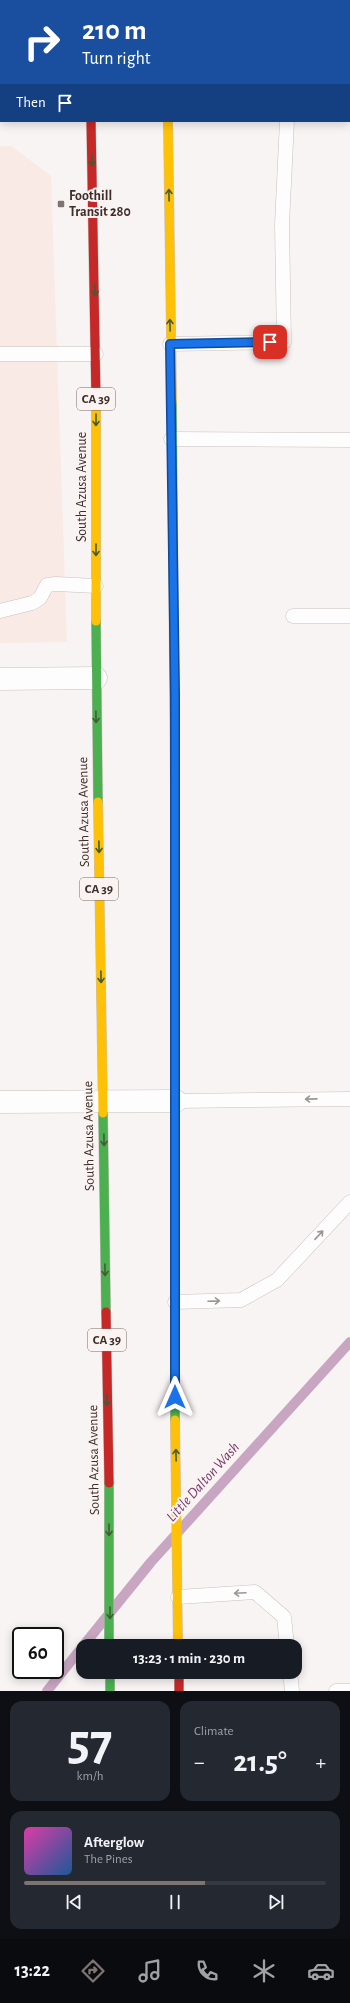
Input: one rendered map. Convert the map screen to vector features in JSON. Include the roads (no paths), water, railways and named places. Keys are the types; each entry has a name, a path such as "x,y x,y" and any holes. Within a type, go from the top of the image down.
{"main road":[{"name":"South Azusa Avenue","path":"91,122 96,354 96,678 110,1639"},
{"path":"168,122 175,686 175,1302 178,1639"},
{"path":"110,1679 110,1691"},
{"path":"179,1679 179,1691"}],"street":[{"path":"0,679 96,678"},
{"path":"0,1102 176,1101"}],"lane":[{"path":"170,344 284,342 282,224 287,122"},
{"path":"0,354 96,354"},
{"path":"171,439 350,440"},
{"path":"0,611 32,603 40,598 47,585 96,586"},
{"path":"293,616 350,616"},
{"path":"176,1101 350,1099"},
{"path":"175,1302 241,1300 277,1280 350,1202"},
{"path":"178,1597 255,1592 284,1617 286,1639"},
{"path":"291,1679 292,1691"},
{"path":"336,1691 350,1691"}],"waterway":[{"name":"Little Dalton Wash","path":"89,1639 151,1562 350,1342"},
{"name":"Little Dalton Wash","path":"47,1691 76,1655"}],"place":[{"name":"Foothill Transit 280","path":"61,204"}]}
